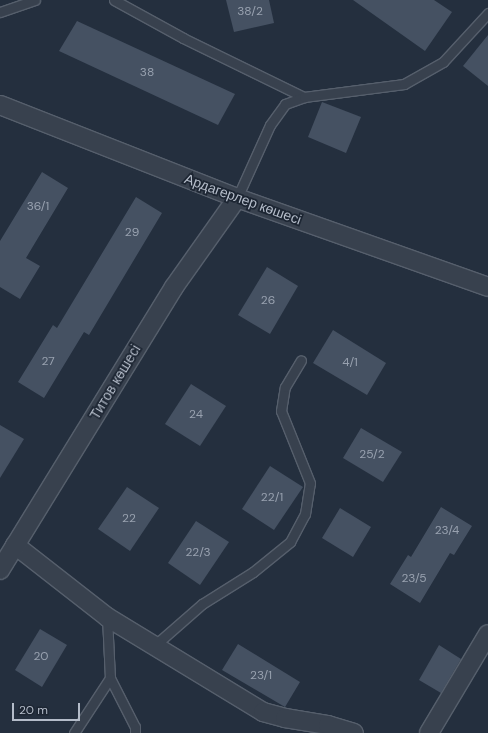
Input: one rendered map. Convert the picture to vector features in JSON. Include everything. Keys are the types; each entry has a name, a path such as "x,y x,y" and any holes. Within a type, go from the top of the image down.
{"street":[{"name":"Ардагерлер көшесі","path":"0,105 237,198 488,286"},
{"name":"Титов көшесі","path":"0,570 174,287 237,198"},
{"path":"16,545 107,617 263,712 285,718 328,725 354,733"},
{"path":"430,733 488,634"}],"lane":[{"path":"0,12 35,0"},
{"path":"114,0 183,38 304,97"},
{"path":"237,198 270,125 285,104 304,97 404,84 443,62 488,14"},
{"path":"154,646 202,604 253,572 290,542 301,521 304,514 310,483 281,411 285,387 301,360"},
{"path":"107,617 110,678 135,727 135,733"},
{"path":"74,733 110,678"}],"building":[{"path":"226,0 269,0 274,23 234,32"},
{"path":"353,0 434,0 452,12 425,51"},
{"path":"77,21 235,94 218,125 59,51"},
{"path":"488,35 488,86 463,66"},
{"path":"322,102 361,117 346,153 308,137"},
{"path":"42,172 68,188 26,258 40,266 20,299 0,287 0,241"},
{"path":"136,197 162,213 89,335 84,332 44,398 18,382 53,325 57,328"},
{"path":"267,267 298,286 270,334 238,315"},
{"path":"333,330 386,363 367,395 313,363"},
{"path":"191,384 226,406 200,446 165,424"},
{"path":"0,425 24,439 0,478"},
{"path":"361,428 402,452 383,482 343,458"},
{"path":"270,466 303,487 274,530 242,509"},
{"path":"127,487 159,508 130,551 98,529"},
{"path":"441,507 472,526 454,555 450,553 420,603 390,584 408,555 411,557"},
{"path":"340,508 371,527 353,557 322,538"},
{"path":"196,521 229,542 200,585 168,563"},
{"path":"40,629 67,645 42,687 15,670"},
{"path":"238,644 300,682 285,707 222,670"},
{"path":"439,645 461,659 441,693 419,680"}]}
